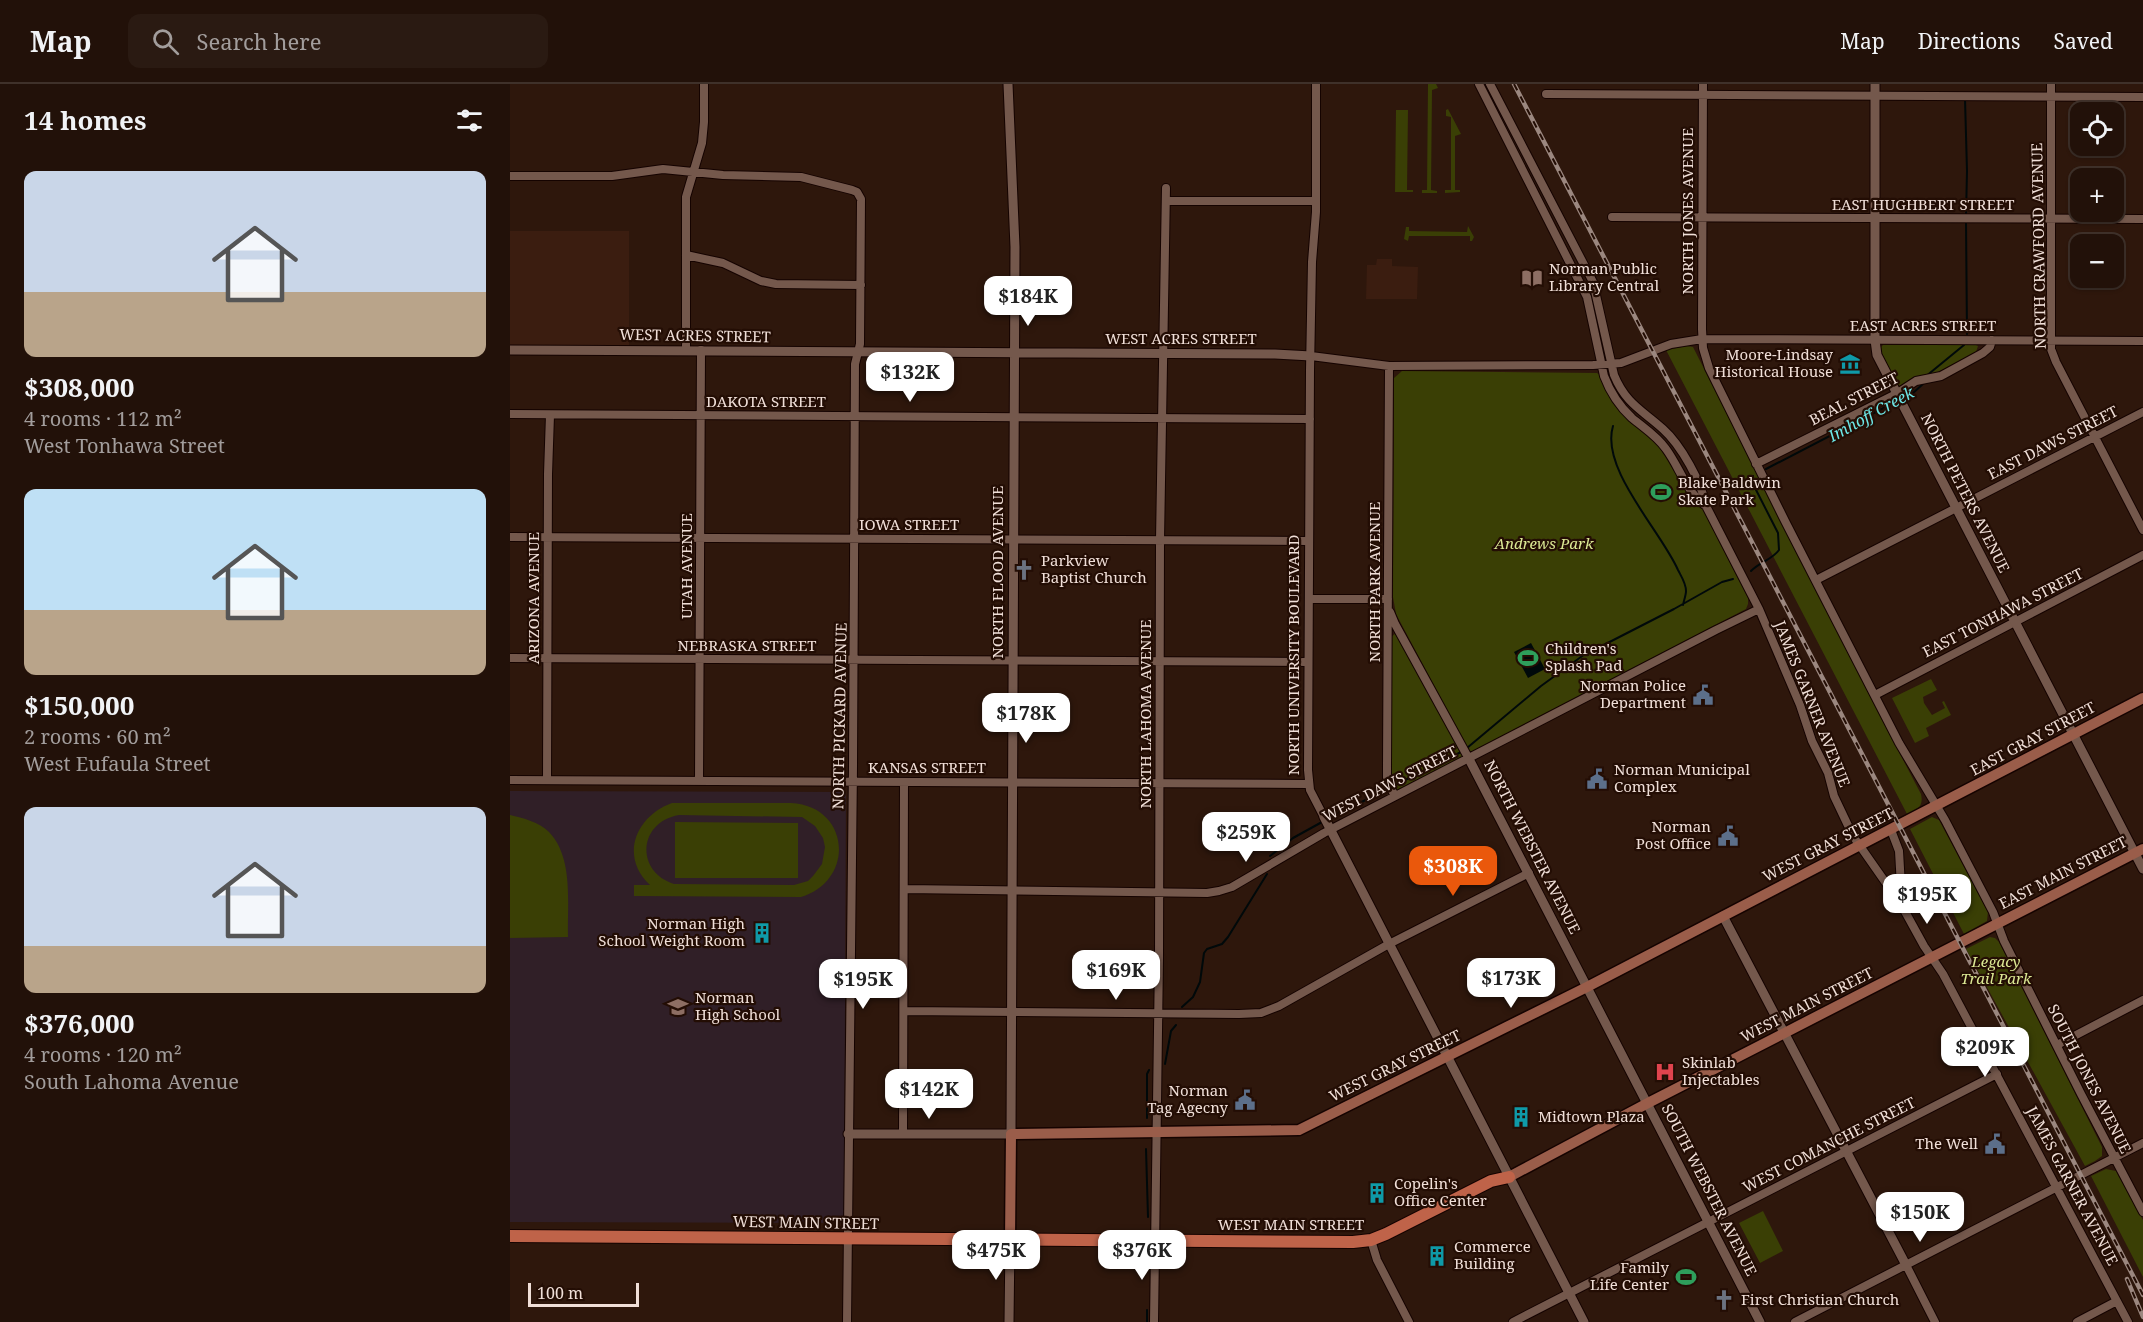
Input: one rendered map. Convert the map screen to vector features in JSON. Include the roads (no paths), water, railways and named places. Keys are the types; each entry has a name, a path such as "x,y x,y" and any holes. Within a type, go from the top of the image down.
{"main road":[{"name":"EAST GRAY STREET","path":"1937,807 2143,698"},
{"name":"WEST GRAY STREET","path":"1011,1134 1299,1130 1587,987 1937,807"},
{"name":"EAST MAIN STREET","path":"1997,924 2139,851"},
{"name":"WEST MAIN STREET","path":"510,1236 1353,1242 1371,1240 1491,1181 1509,1177 1997,924"},
{"name":"NORTH FLOOD AVENUE","path":"1010,1240 1011,1134"}],"street":[{"path":"686,350 686,196 699,158 704,132 704,84"},
{"name":"NORTH FLOOD AVENUE","path":"1008,84 1014,204 1011,1134"},
{"name":"NORTH UNIVERSITY BOULEVARD","path":"1316,84 1316,201 1312,262 1310,419 1308,784 1584,1322"},
{"name":"JAMES GARNER AVENUE","path":"1479,84 1587,297 1601,365 1614,398 1659,441 1693,495 1706,506"},
{"name":"JAMES GARNER AVENUE","path":"1490,84 1593,282 1611,364 1618,385 1637,409 1661,427 1676,443 1759,609 1805,718 1812,741 1828,773 1834,796 1859,846 1902,906 1943,974 2128,1322"},
{"name":"NORTH JONES AVENUE","path":"1703,84 1702,348 1709,368 1756,464 1816,580"},
{"name":"NORTH PETERS AVENUE","path":"1875,84 1875,340 1877,355 2074,734 2139,851 2143,869"},
{"name":"NORTH CRAWFORD AVENUE","path":"2051,84 2050,340 2056,362 2143,530"},
{"path":"1546,94 2143,97"},
{"path":"510,176 612,176 663,169 694,171"},
{"name":"NORTH PICKARD AVENUE","path":"694,171 723,175 801,177 852,190 859,195 862,202 860,344 855,364 847,1322"},
{"name":"NORTH LAHOMA AVENUE","path":"1154,1322 1160,784 1160,540 1167,188"},
{"path":"1167,201 1316,201"},
{"name":"EAST HUGHBERT STREET","path":"1612,217 2143,219"},
{"path":"686,255 723,263 761,281 776,284 861,285"},
{"name":"WEST ACRES STREET","path":"510,350 1311,356 1389,366 1601,365 1634,359 1671,344 1702,339"},
{"name":"EAST ACRES STREET","path":"1702,339 2143,341"},
{"name":"BEAL STREET","path":"1756,464 1899,399 1916,381 1941,376 1983,353 1990,347 1992,340"},
{"name":"UTAH AVENUE","path":"699,781 701,350"},
{"name":"NORTH PARK AVENUE","path":"1389,366 1387,781 1395,796"},
{"name":"EAST DAWS STREET","path":"1816,580 2143,412"},
{"name":"DAKOTA STREET","path":"510,414 1310,419"},
{"name":"ARIZONA AVENUE","path":"547,780 550,415"},
{"name":"IOWA STREET","path":"510,537 1309,541"},
{"name":"EAST TONHAWA STREET","path":"1875,695 2143,555"},
{"name":"SOUTH JONES AVENUE","path":"1816,580 1899,743 1937,807 2056,1045 2143,1212"},
{"path":"1309,598 1388,602"},
{"name":"NORTH WEBSTER AVENUE","path":"1388,602 1395,624 1469,759 1648,1103"},
{"name":"WEST DAWS STREET","path":"904,889 1207,893 1226,889 1327,823 1395,796 1759,609"},
{"name":"NEBRASKA STREET","path":"510,658 1308,662"},
{"name":"KANSAS STREET","path":"510,780 1308,784"},
{"path":"903,1134 904,782"},
{"name":"JAMES GARNER AVENUE","path":"1891,830 1899,850 1902,906"},
{"path":"904,1011 1261,1013 1279,1006 1389,944 1529,873"},
{"path":"1724,916 1935,1322"},
{"path":"2056,1045 2143,1000"},
{"name":"WEST COMANCHE STREET","path":"1514,1322 1997,1074"},
{"name":"SOUTH WEBSTER AVENUE","path":"1648,1103 1760,1322"},
{"name":"WEST GRAY STREET","path":"848,1134 1011,1134"},
{"path":"1795,1322 2143,1143"},
{"path":"1009,1322 1010,1240"},
{"path":"1371,1240 1377,1260 1409,1322"},
{"path":"2077,1322 2117,1301"}],"waterway":[{"name":"Imhoff Creek","path":"1965,99 1966,216"},
{"name":"Imhoff Creek","path":"1966,221 1967,334"},
{"name":"Imhoff Creek","path":"1925,377 1964,345"},
{"name":"Imhoff Creek","path":"1902,399 1912,394 1924,383"},
{"name":"Imhoff Creek","path":"1766,469 1897,401"},
{"path":"1613,426 1611,443 1615,461 1634,500 1670,554 1683,580 1686,591 1683,605"},
{"name":"Imhoff Creek","path":"1751,571 1779,550 1778,533 1752,482 1753,476"},
{"name":"Imhoff Creek","path":"1592,651 1722,582 1733,579"},
{"name":"Imhoff Creek","path":"1467,748 1541,686 1585,654"},
{"name":"Imhoff Creek","path":"1395,785 1461,752"},
{"name":"Imhoff Creek","path":"1327,819 1386,790"},
{"name":"Imhoff Creek","path":"1270,856 1293,838 1322,822"},
{"name":"Imhoff Creek","path":"1182,1007 1193,997 1200,982 1204,953 1207,949 1222,944 1228,937 1267,874"},
{"name":"Imhoff Creek","path":"1165,1064 1171,1031 1176,1025"},
{"name":"Imhoff Creek","path":"1147,1118 1147,1074 1149,1070"},
{"name":"Imhoff Creek","path":"1146,1149 1148,1217"},
{"name":"Imhoff Creek","path":"1147,1310 1147,1322"}],"railway":[{"path":"1514,84 2143,1295"},
{"path":"2127,1279 2143,1317"}],"place":[{"name":"Norman Public Library Central","path":"1532,278"},
{"name":"Moore-Lindsay Historical House","path":"1850,364"},
{"name":"Blake Baldwin Skate Park","path":"1661,492"},
{"name":"Parkview Baptist Church","path":"1024,570"},
{"name":"Children's Splash Pad","path":"1528,658"},
{"name":"Norman Police Department","path":"1703,695"},
{"name":"Norman Municipal Complex","path":"1597,779"},
{"name":"Norman Post Office","path":"1728,836"},
{"name":"Norman High School Weight Room","path":"762,933"},
{"name":"Norman High School","path":"678,1007"},
{"name":"Skinlab Injectables","path":"1665,1072"},
{"name":"Norman Tag Agecny","path":"1245,1100"},
{"name":"Midtown Plaza","path":"1521,1117"},
{"name":"The Well","path":"1995,1144"},
{"name":"Copelin's Office Center","path":"1377,1193"},
{"name":"Commerce Building","path":"1437,1256"},
{"name":"Family Life Center","path":"1686,1277"},
{"name":"First Christian Church","path":"1724,1300"}],"park label":[{"name":"Andrews Park","path":"1544,544"},
{"name":"Legacy Trail Park","path":"1996,970"}]}
